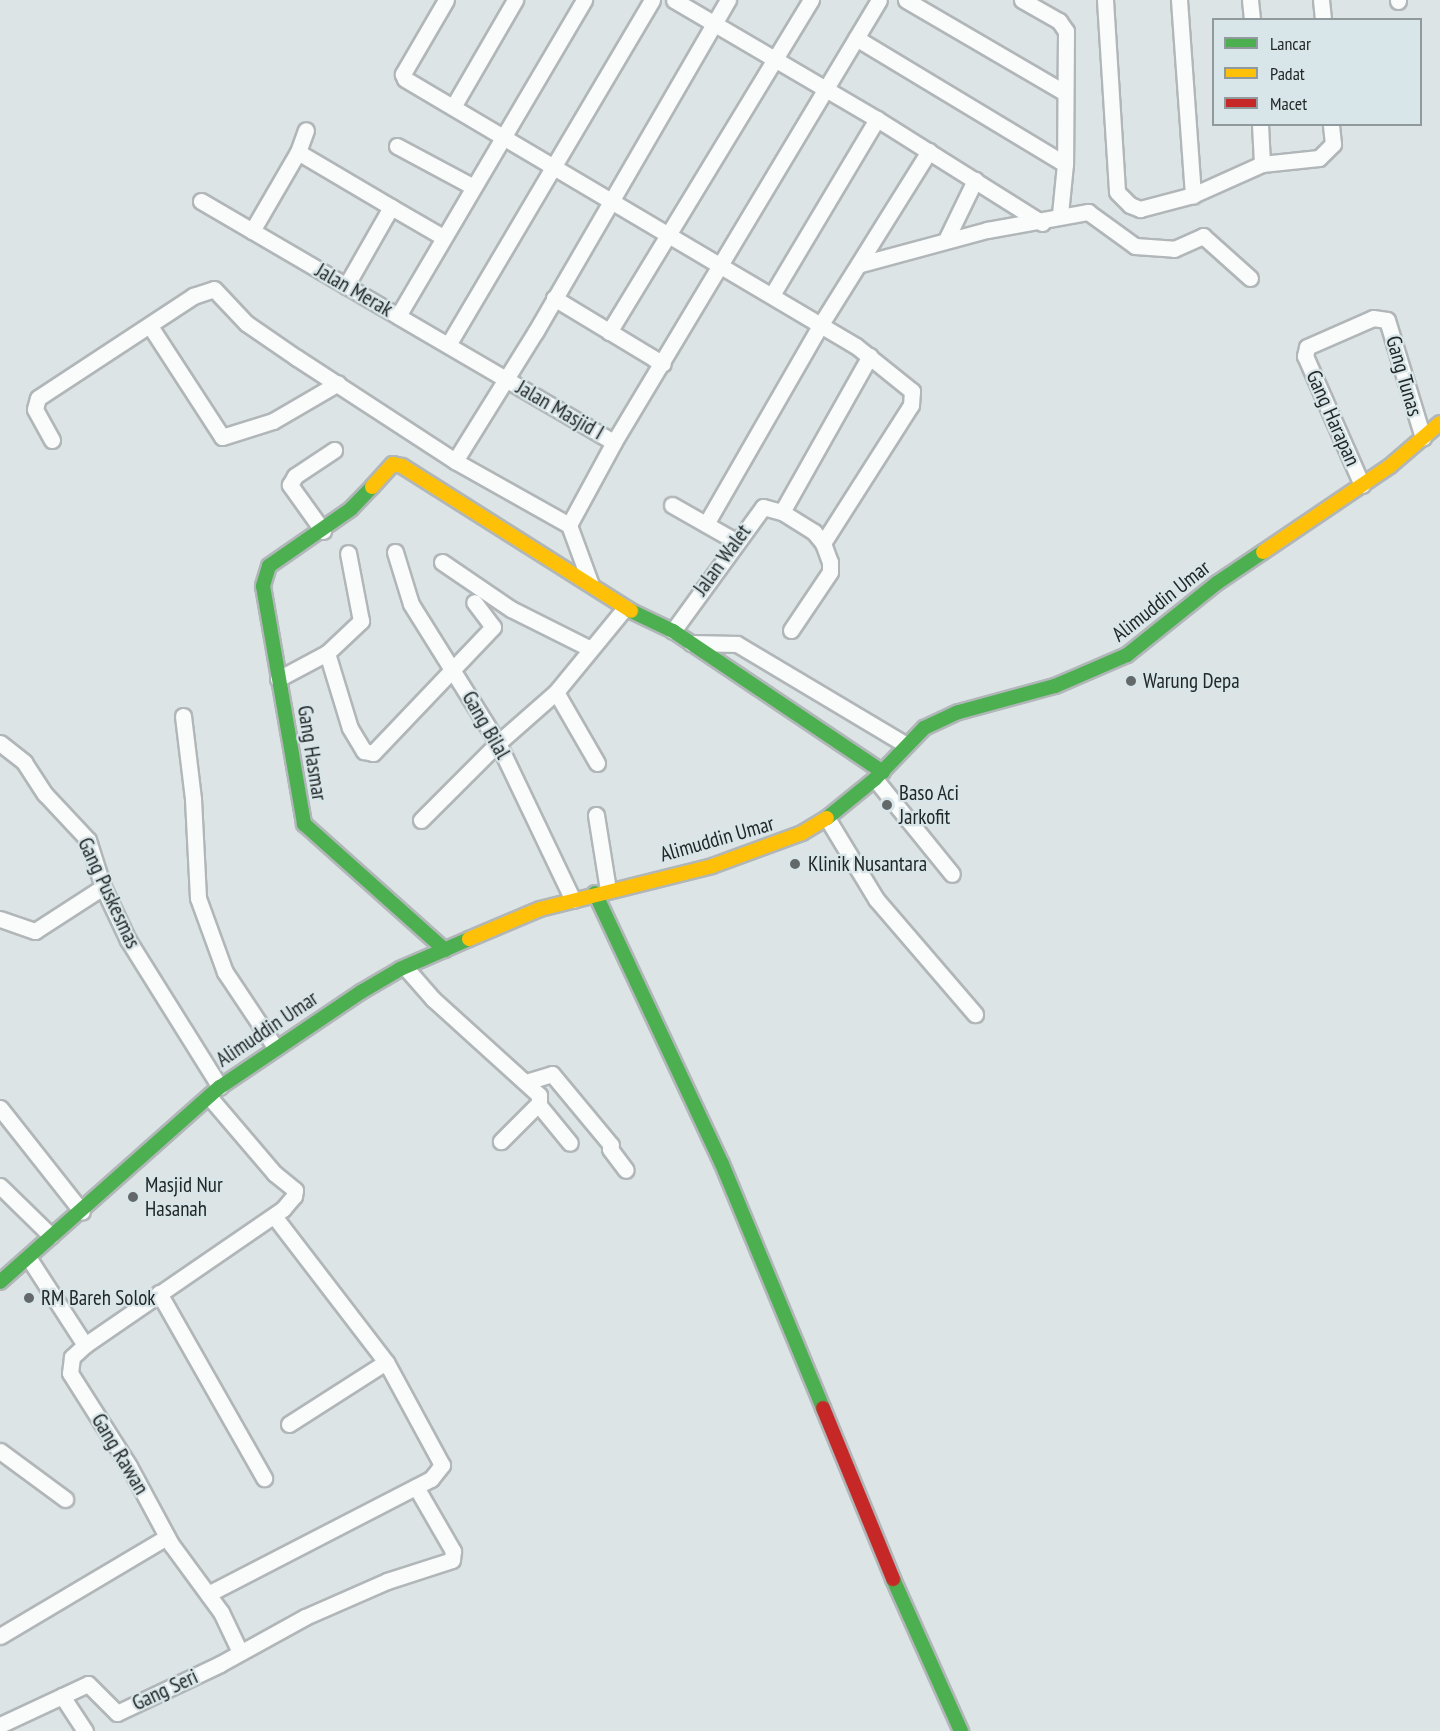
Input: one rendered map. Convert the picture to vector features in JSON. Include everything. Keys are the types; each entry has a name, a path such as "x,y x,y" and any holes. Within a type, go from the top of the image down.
{"street":[{"path":"446,0 403,76 821,324 870,356 915,397 824,543"},
{"path":"453,106 515,0"},
{"path":"398,316 441,236 584,0"},
{"path":"447,345 652,0"},
{"path":"674,0 877,119 1042,223"},
{"path":"455,461 555,298 728,0"},
{"path":"609,332 811,0"},
{"path":"569,525 614,442 663,364 824,89 879,0"},
{"path":"906,0 1065,93"},
{"path":"1022,0 1059,21 1066,31 1065,164 1060,214"},
{"path":"1105,0 1117,192 1130,205 1140,209 1193,195 1262,164 1326,154 1333,144 1331,126"},
{"path":"1179,0 1193,195"},
{"path":"1250,0 1252,18"},
{"path":"1321,0 1323,18"},
{"path":"856,38 1065,164"},
{"path":"772,295 877,119"},
{"path":"1260,126 1262,164"},
{"path":"252,231 298,152 306,130"},
{"path":"397,146 472,186"},
{"path":"706,524 821,324 861,264 929,151"},
{"path":"298,152 441,236"},
{"path":"946,240 975,180"},
{"name":"Jalan Merak","path":"201,201 506,379"},
{"path":"346,286 391,207"},
{"path":"861,264 946,240 1042,223 1060,214 1096,215 1135,246 1159,251 1174,249 1203,236 1251,278"},
{"path":"52,440 35,410 38,398 193,296 214,288 246,323 455,461 569,525 590,582"},
{"path":"555,298 663,364"},
{"name":"Gang Tunas","path":"1305,352 1340,330 1382,317 1391,330 1423,438"},
{"path":"150,326 222,437 273,421 338,383"},
{"name":"Gang Harapan","path":"1305,352 1362,485"},
{"path":"791,630 830,572 824,543 802,522 782,512 870,356"},
{"name":"Jalan Masjid I","path":"506,379 614,442"},
{"name":"Alimuddin Umar","path":"0,1282 51,1236 82,1212 215,1092 275,1047 405,967 520,917 602,892 754,854 827,818 879,776 904,744 924,728 959,712 1055,686 1127,655 1217,583 1362,485 1440,424"},
{"path":"334,450 295,476 290,485 323,531 362,501 381,473 396,463 590,582 625,608 673,631 790,706 879,776 952,874"},
{"path":"672,505 737,542"},
{"name":"Jalan Walet","path":"673,631 760,508 782,512"},
{"name":"Gang Hasmar","path":"323,531 283,555 264,573 278,679 297,768 298,810 304,824 445,950"},
{"name":"Gang Bilal","path":"395,552 411,604 498,742 573,900"},
{"path":"278,679 327,653 361,621 348,553"},
{"path":"442,562 511,609 591,649"},
{"path":"327,653 350,728 368,754 378,751 452,668 493,627 474,602"},
{"path":"421,820 498,742 556,692 625,608"},
{"path":"691,643 737,644 904,744"},
{"path":"556,692 597,763"},
{"path":"183,716 193,799 198,898 225,972 275,1047"},
{"name":"Gang Puskesmas","path":"0,743 24,762 45,794 88,840 103,887 128,940 215,1092 275,1174 295,1190 290,1202 274,1216"},
{"path":"596,815 602,892 722,1164 902,1601 961,1731"},
{"path":"827,818 876,899 975,1014"},
{"path":"0,919 34,931 103,887"},
{"path":"405,967 439,1005 539,1095 537,1104 501,1140"},
{"path":"526,1082 552,1074 604,1136 626,1170"},
{"path":"537,1104 570,1143"},
{"path":"0,1108 82,1212"},
{"path":"0,1186 51,1236"},
{"path":"28,1257 69,1316 84,1345 274,1216 386,1362 442,1460 438,1473 416,1487 208,1594"},
{"path":"159,1293 264,1478"},
{"name":"Gang Rawan","path":"84,1345 72,1357 70,1373 129,1466 167,1537 233,1630 240,1652"},
{"path":"289,1424 386,1362"},
{"path":"0,1451 65,1499"},
{"path":"240,1652 359,1593 452,1560 453,1551 416,1487"},
{"path":"0,1636 167,1537"},
{"name":"Gang Seri","path":"10,1725 62,1696 93,1685 112,1712 117,1713 240,1652"},
{"path":"62,1696 85,1731"}],"traffic: fast":[{"path":"372,487 351,509 269,566 263,586 304,824 445,950"},
{"path":"827,818 875,779 924,728 959,712 1055,686 1127,655 1217,583 1263,552"},
{"path":"631,611 673,631 883,772"},
{"path":"595,893 722,1164 823,1408"},
{"path":"0,1282 220,1087 361,992 400,969 469,939"},
{"path":"893,1579 961,1731"}],"traffic: slow":[{"path":"1263,552 1390,466 1440,423"},
{"path":"372,487 393,464 402,466 631,611"},
{"path":"469,939 540,909 712,866 802,833 827,818"}],"traffic: jam":[{"path":"823,1408 893,1579"}],"place":[{"name":"Warung Depa","path":"1131,681"},
{"name":"Baso Aci Jarkofit","path":"887,805"},
{"name":"Klinik Nusantara","path":"795,864"},
{"name":"Masjid Nur Hasanah","path":"133,1197"},
{"name":"RM Bareh Solok","path":"29,1298"}]}
